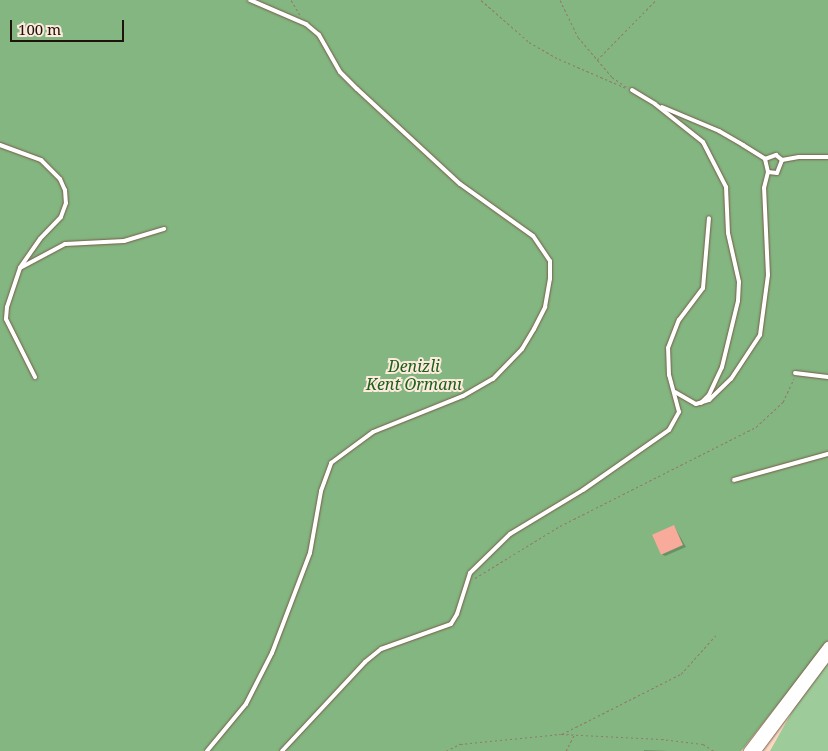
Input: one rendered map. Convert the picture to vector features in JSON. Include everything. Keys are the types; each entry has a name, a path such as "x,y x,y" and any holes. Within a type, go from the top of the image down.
{"street":[{"path":"748,751 828,646"},
{"path":"757,751 828,656"}],"lane":[{"path":"207,751 246,704 272,653 310,553 321,491 332,464 373,432 463,396 492,379 522,349 534,329 544,307 550,279 550,261 533,236 460,184 357,89 340,72 319,35 306,24 250,0"},
{"path":"632,90 655,104 703,142 726,187 728,233 738,282 738,301 722,367 709,395 701,403"},
{"path":"655,104 719,131 765,159 768,172 764,202 768,275 760,335 731,379 718,394 701,403 686,400 675,392"},
{"path":"0,145 41,160 60,179 65,190 66,203 61,217 40,239 20,268 7,307 6,318 35,377"},
{"path":"765,159 776,155 782,160"},
{"path":"782,160 799,156 828,157"},
{"path":"768,172 777,173 782,160"},
{"path":"282,751 364,662 381,649 451,624 457,614 466,584 483,557 510,534 583,490 669,430 679,412 669,375 668,348 675,328 702,288 709,218"},
{"path":"20,268 65,244 124,241 164,229"},
{"path":"795,373 828,377"},
{"path":"734,480 828,454"}],"path":[{"path":"292,0 306,24"},
{"path":"481,0 529,42 559,60 632,90"},
{"path":"560,0 578,37 598,60 632,90"},
{"path":"598,60 656,0"},
{"path":"466,584 560,526 756,427 783,402 795,373"},
{"path":"561,734 681,674 716,635"},
{"path":"446,751 460,744 477,741 561,734 661,739 703,744 714,751"},
{"path":"563,751 566,750 575,734"}],"green space":[{"name":"Denizli Kent Ormanı","path":"0,0 828,0 828,641 741,751 0,751"},
{"path":"828,663 828,751 770,751 798,701"}],"building":[{"path":"674,525 683,545 661,555 652,535"}]}
